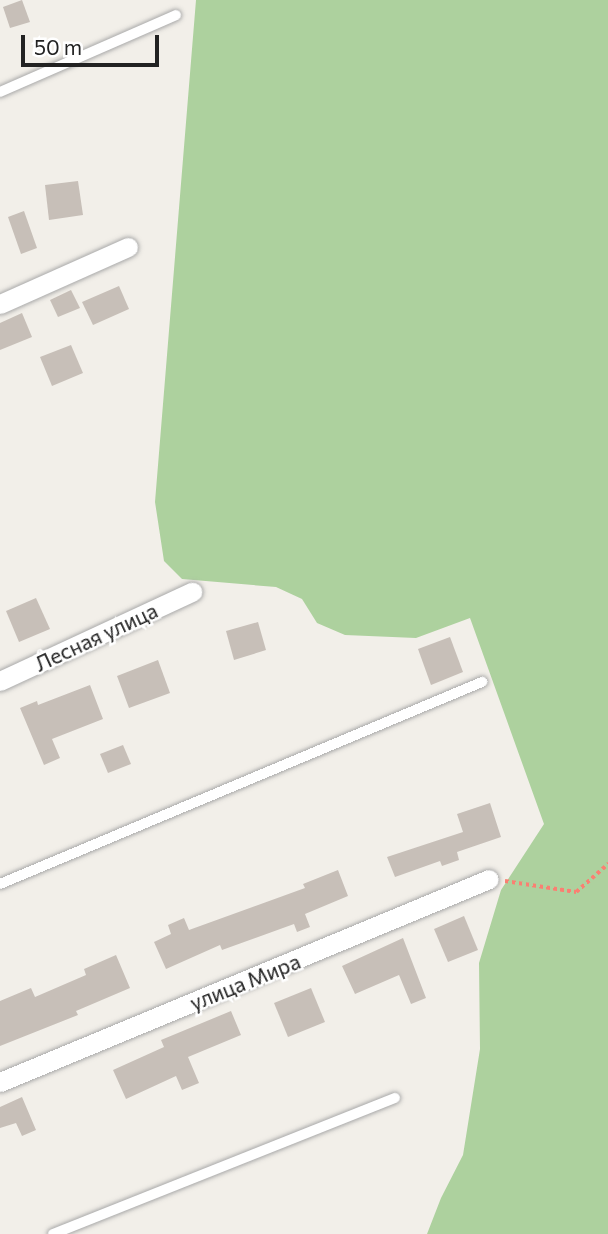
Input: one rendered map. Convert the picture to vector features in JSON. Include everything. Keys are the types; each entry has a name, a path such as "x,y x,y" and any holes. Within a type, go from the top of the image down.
{"street":[{"path":"0,304 128,247"},
{"name":"Лесная улица","path":"0,681 192,592"},
{"name":"улица Мира","path":"0,1082 489,879"}],"lane":[{"path":"0,92 176,15"},
{"path":"0,884 482,682"},
{"path":"53,1234 395,1098"}],"path":[{"path":"489,879 576,892 608,864"}],"green space":[{"path":"196,0 608,0 608,1234 427,1234 441,1198 463,1155 480,1049 479,963 501,890 544,824 470,618 416,638 345,635 317,623 302,599 276,587 182,579 164,561 155,502"}],"building":[{"path":"22,0 30,22 10,28 3,7"},
{"path":"78,181 83,215 49,220 45,185"},
{"path":"24,211 37,248 21,254 8,217"},
{"path":"119,286 129,309 93,325 82,302"},
{"path":"71,290 80,308 58,317 50,300"},
{"path":"22,313 32,337 0,350 0,323"},
{"path":"71,345 83,373 52,386 40,357"},
{"path":"36,598 50,629 19,642 6,611"},
{"path":"258,622 266,650 234,660 226,631"},
{"path":"450,637 463,672 431,685 418,649"},
{"path":"158,660 170,693 129,708 117,676"},
{"path":"90,685 103,719 52,739 60,758 44,765 20,708 37,701 38,705"},
{"path":"123,745 131,764 108,773 100,754"},
{"path":"490,803 501,837 457,852 459,860 442,866 440,861 395,877 387,857 463,832 457,814"},
{"path":"338,870 348,896 305,914 310,927 297,932 294,924 222,950 220,945 166,969 154,942 171,934 168,925 184,918 189,930 305,888 303,884"},
{"path":"464,916 478,950 448,962 434,929"},
{"path":"403,938 426,998 411,1004 399,975 355,994 342,966"},
{"path":"116,955 130,988 76,1011 78,1015 0,1046 0,1001 31,988 35,997 86,975 84,969"},
{"path":"311,988 325,1022 288,1037 274,1003"},
{"path":"231,1011 241,1035 188,1057 199,1083 182,1090 176,1076 126,1099 113,1070 164,1047 161,1040"},
{"path":"22,1097 36,1130 22,1136 16,1123 0,1128 0,1107"}]}
